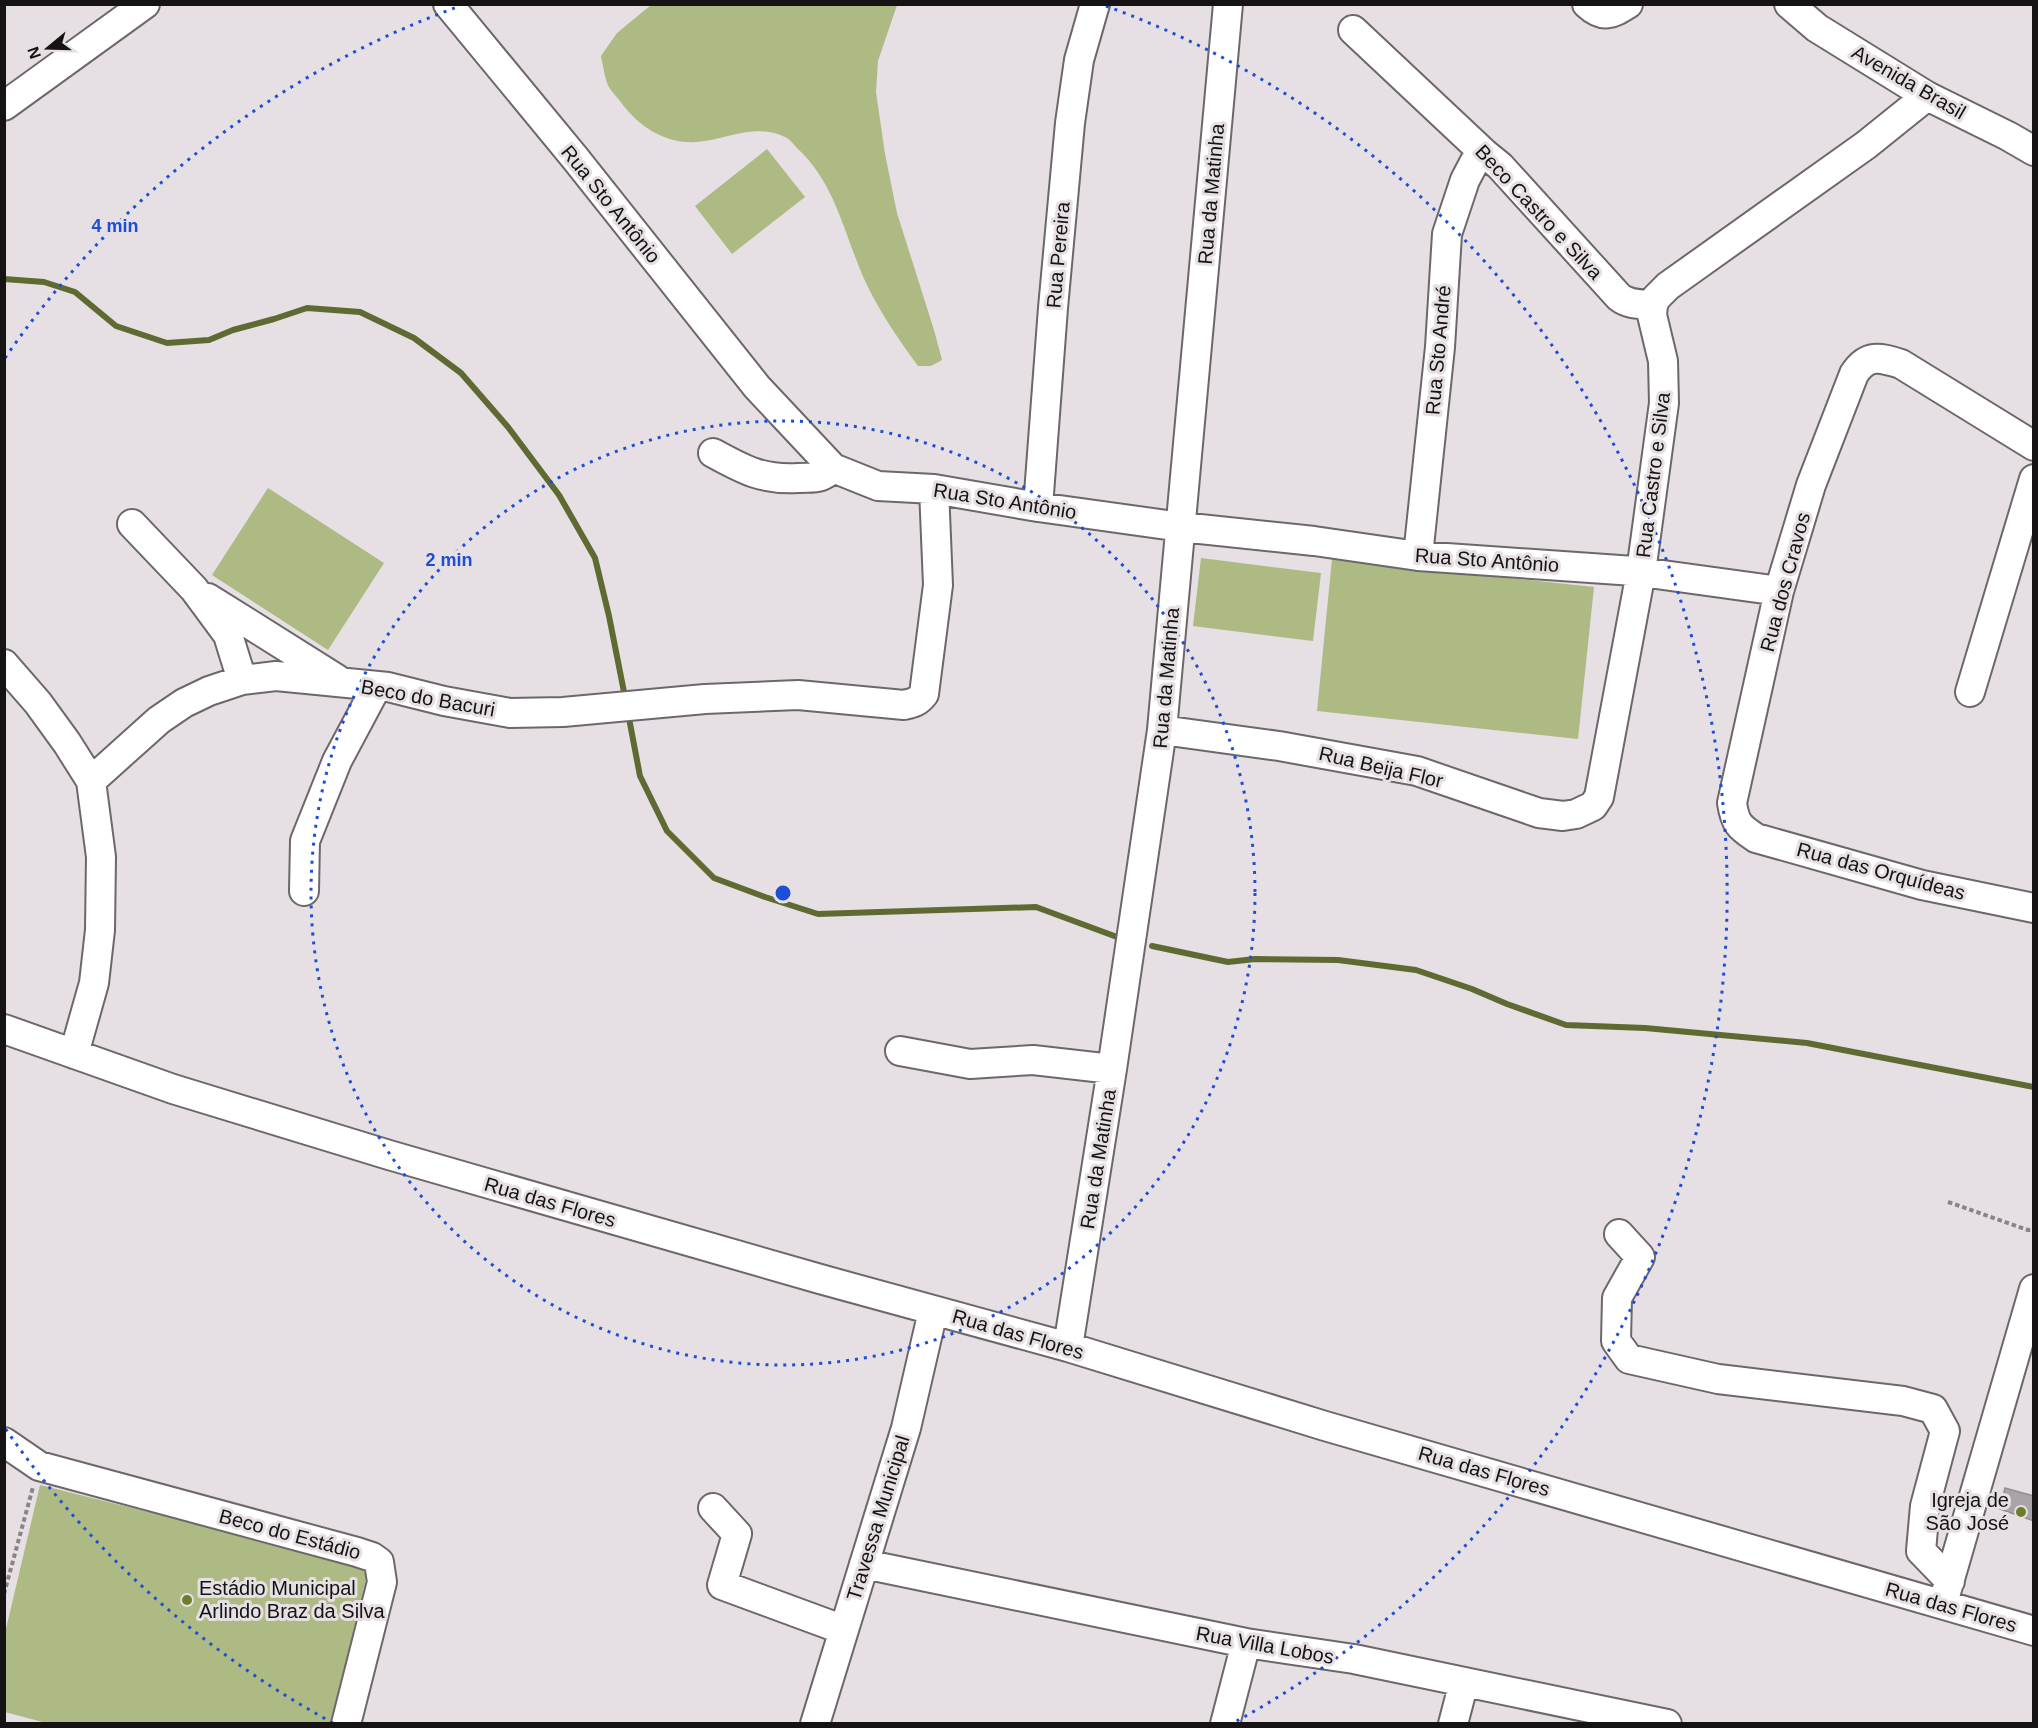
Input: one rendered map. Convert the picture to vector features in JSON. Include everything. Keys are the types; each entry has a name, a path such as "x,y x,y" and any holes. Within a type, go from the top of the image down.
{"street":[{"path":"4,106 145,4"},
{"name":"Rua Sto Antônio","path":"448,4 575,158 757,387 833,468 878,486 934,489 1038,507 1181,527 1418,556 1641,572 1779,591"},
{"name":"Rua Pereira","path":"1038,507 1070,123 1079,60 1095,4"},
{"name":"Rua da Matinha","path":"1068,1347 1162,729 1228,4"},
{"path":"1587,4 1598,13 1605,14 1615,12 1629,4"},
{"name":"Avenida Brasil","path":"1789,4 1817,28 1927,96 2008,135 2034,151"},
{"name":"Beco Castro e Silva","path":"1353,30 1500,166 1619,297 1625,302 1653,305"},
{"path":"1653,305 1661,291 1866,144 1927,96"},
{"name":"Rua Sto André","path":"1418,556 1440,347 1448,234 1465,180 1475,161 1484,153"},
{"name":"Rua Castro e Silva","path":"1593,806 1599,797 1641,572 1664,403 1663,361 1652,315 1653,305"},
{"name":"Rua dos Cravos","path":"1735,820 1732,803 1734,787 1779,591 1811,485 1854,374 1861,364 1873,359 1884,359 1900,364 2034,446"},
{"path":"713,453 739,468 776,479 823,477 833,468"},
{"path":"1970,692 2034,479"},
{"name":"Beco do Bacuri","path":"91,780 159,720 184,704 209,691 242,680 276,676 377,686 510,713 563,712 682,701 798,695 904,705 919,700 924,694 938,585 934,489"},
{"path":"132,524 194,589 228,635 242,680"},
{"path":"194,589 342,682"},
{"path":"4,664 38,703 91,780 100,857 100,930 94,983 74,1054"},
{"path":"304,891 305,841 337,761 377,686"},
{"name":"Rua Beija Flor","path":"1162,729 1279,746 1417,771 1539,813 1570,816 1593,806"},
{"name":"Rua das Orquídeas","path":"1735,820 1743,831 1756,838 1922,885 2034,908"},
{"name":"Rua das Flores","path":"4,1029 184,1092 389,1155 933,1311 1068,1347 1314,1422 1946,1593 2034,1631"},
{"path":"900,1051 970,1064 1033,1060 1112,1069"},
{"path":"1619,1234 1640,1257 1617,1298 1616,1341 1629,1359 1718,1379 1903,1401 1933,1409 1945,1431 1925,1506 1921,1551 1946,1593"},
{"path":"1946,1593 2034,1289"},
{"name":"Travessa Municipal","path":"815,1724 906,1428 933,1311"},
{"name":"Beco do Estádio","path":"4,1442 39,1466 357,1552 379,1562 382,1582 346,1724"},
{"path":"713,1508 738,1534 722,1585 844,1630"},
{"name":"Rua Villa Lobos","path":"864,1564 1246,1643 1354,1659 1666,1724"},
{"path":"1225,1724 1246,1643"},
{"path":"1453,1724 1464,1682"}],"path":[{"path":"1948,1202 2028,1230 2034,1230"},
{"path":"4,1594 39,1466"}],"green space":[{"path":"651,5 897,5 878,61 876,92 897,213 942,360 931,366 918,366 904,346 884,317 867,285 839,213 822,179 789,139 775,133 755,131 705,141 680,141 646,128 628,111 608,85 601,56 617,33"},
{"path":"767,149 805,197 732,254 695,206"},
{"path":"268,488 384,563 328,650 212,575"},
{"path":"1201,558 1321,573 1313,641 1193,626"},
{"path":"1332,559 1594,587 1578,739 1317,711"},
{"name":"Estádio Municipal Arlindo Braz da Silva","path":"40,1485 369,1567 331,1723 50,1724 5,1712 5,1633"}],"building":[{"name":"Igreja de São José","path":"2005,1488 2034,1496 2034,1521 2000,1509"}],"waterway":[{"path":"4,279 44,282 75,292 116,326 167,343 209,340 233,330 307,308 360,312 414,338 461,373 508,427 559,495 595,558 625,697"},
{"path":"628,713 640,776 667,831 714,878 818,914 1036,907 1117,937"},
{"path":"1152,946 1228,962 1255,959 1338,960 1416,970 1566,1025 1645,1028 1807,1043 2034,1087"}],"place":[{"name":"Igreja de São José","path":"2021,1512"},
{"name":"Estádio Municipal Arlindo Braz da Silva","path":"187,1600"}]}
